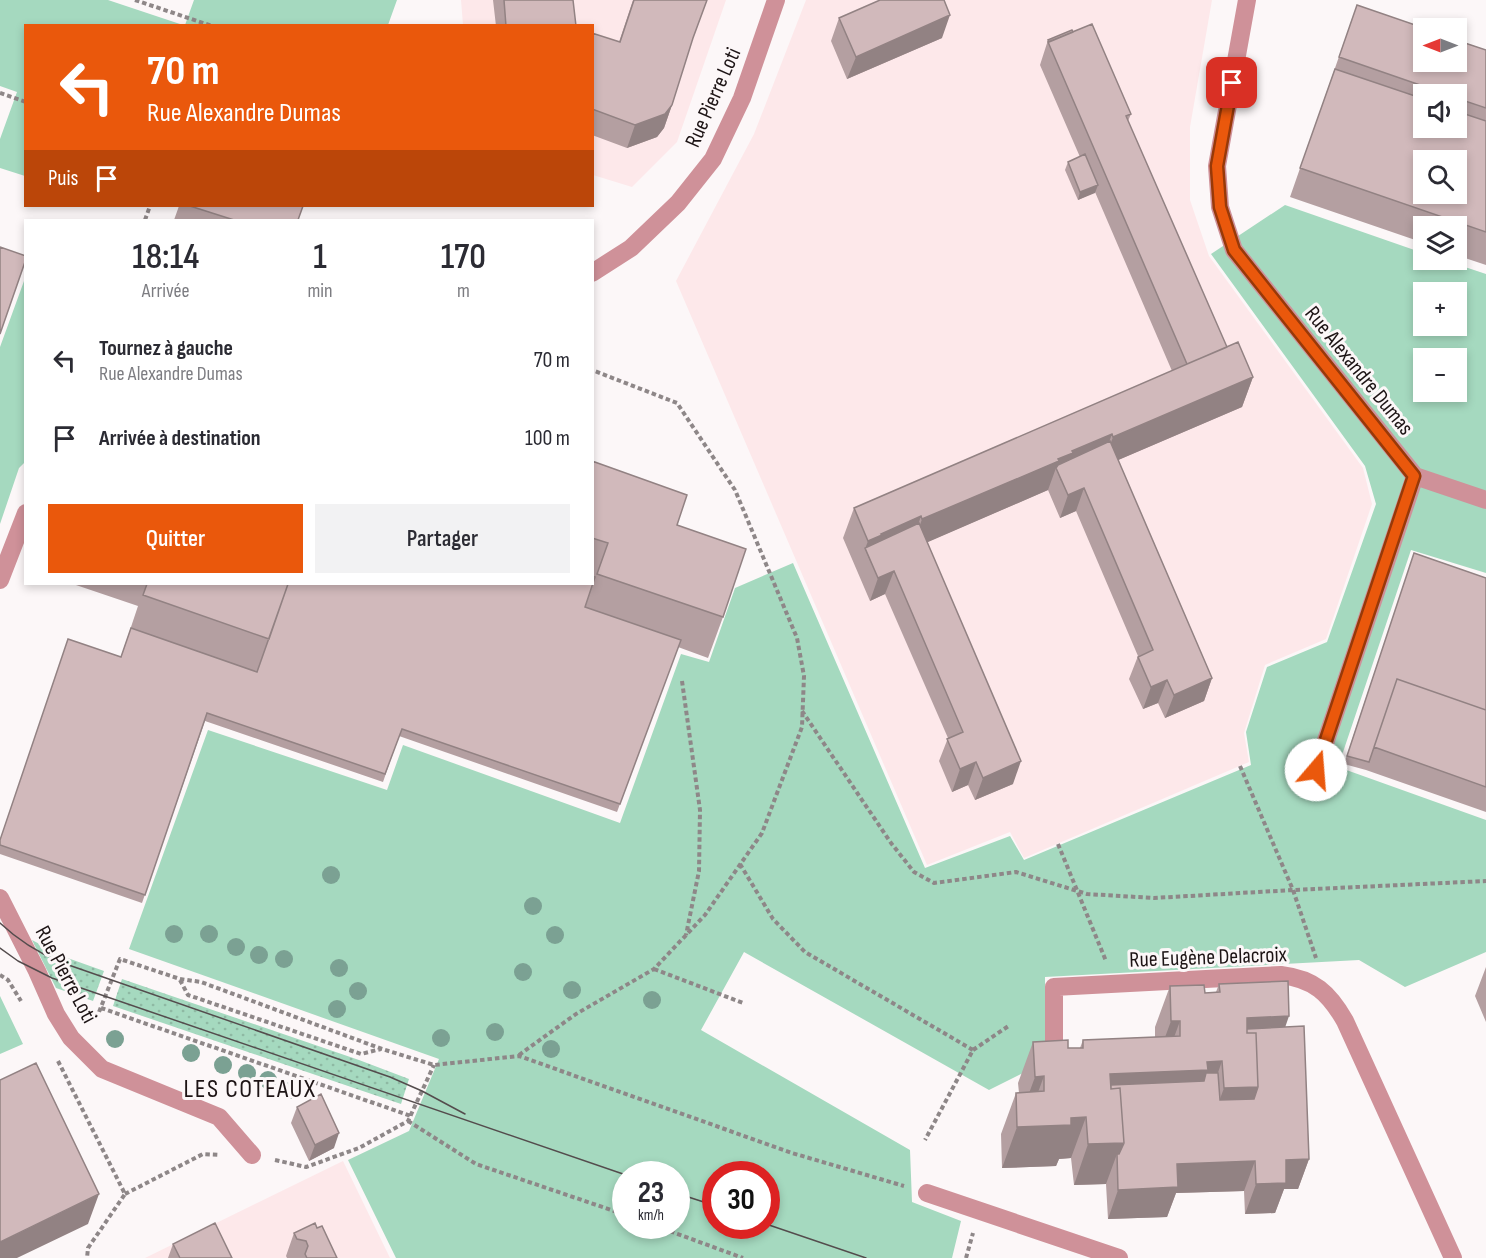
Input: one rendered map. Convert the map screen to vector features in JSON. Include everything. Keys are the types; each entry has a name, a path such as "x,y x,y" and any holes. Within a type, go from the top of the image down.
{"street":[{"name":"Rue Pierre Loti","path":"594,272 631,248 678,203 713,159 742,98 776,0"},
{"name":"Rue Alexandre Dumas","path":"1247,0 1217,166 1220,207 1234,250 1414,476"},
{"path":"1316,770 1414,476 1486,500"},
{"path":"0,580 24,518"},
{"name":"Rue Pierre Loti","path":"0,897 56,1014 71,1038 102,1069 219,1117 252,1155"},
{"name":"Rue Eugène Delacroix","path":"1054,1068 1054,987 1281,975 1298,977 1315,986 1337,1006 1454,1258"},
{"path":"927,1193 1119,1258"}],"path":[{"path":"135,0 206,24"},
{"path":"0,93 24,101"},
{"path":"519,1056 576,1014 654,969 705,915 762,833 802,727 804,676 797,638 735,490 677,403 594,371"},
{"path":"682,681 700,810 699,871 686,935"},
{"path":"802,711 891,843 914,872 934,883 1016,872 1087,894 1154,898 1486,881"},
{"path":"1240,766 1293,890 1317,961 1315,986"},
{"path":"1058,844 1116,984"},
{"path":"740,864 773,919 805,952 973,1050"},
{"path":"125,1194 51,1048 71,1038 99,1012 120,959 180,980 201,982 382,1049 434,1065 519,1056 792,1153 927,1193"},
{"path":"654,969 743,1004"},
{"path":"0,975 8,980 26,1009"},
{"path":"180,980 188,995 361,1054 382,1049"},
{"path":"101,1008 411,1116"},
{"path":"925,1140 973,1050 1010,1025"},
{"path":"252,1155 306,1167 359,1148 408,1121 434,1065"},
{"path":"408,1121 476,1164 612,1210"},
{"path":"87,1258 88,1248 125,1194 196,1158"},
{"path":"690,1239 743,1258"}],"shaded area":[{"path":"461,0 726,0 677,142 632,187 594,175 594,24 463,24"},
{"path":"806,0 1212,0 1190,127 1190,200 1209,256 1363,468 1372,504 1326,639 1265,665 1244,733 1249,762 1024,858 1010,832 927,865 676,281 754,134"},
{"path":"343,1161 390,1258 145,1258"}],"green space":[{"path":"0,0 108,0 180,24 24,24 24,176 0,168 0,139 17,92 0,86"},
{"path":"194,0 397,0 388,24 185,24"},
{"path":"1285,205 1413,250 1413,270 1467,270 1467,268 1486,274 1486,573 1411,550 1338,767 1486,820 1486,952 1405,987 1359,960 1045,977 1045,1062 989,1090 744,952 701,1030 910,1150 912,1202 961,1221 952,1258 396,1258 348,1160 409,1131 439,1059 129,949 208,730 387,790 403,745 620,823 681,654 709,662 735,588 793,563 925,868 1010,836 1024,860 1251,765 1246,732 1267,667 1327,642 1376,504 1365,466 1211,254"},
{"path":"24,281 24,463 19,468 0,524 0,347"},
{"path":"32,940 62,956 104,971 93,1001 56,988"},
{"path":"122,979 409,1079 401,1104 113,1006"},
{"path":"0,996 23,1044 0,1054"}],"building":[{"path":"504,0 573,0 576,24 506,24"},
{"path":"634,0 707,0 672,105 665,114 635,125 594,110 594,34 620,42"},
{"path":"880,0 944,0 950,15 856,57 839,18"},
{"path":"1357,5 1413,24 1413,72 1467,72 1467,44 1486,50 1486,108 1467,102 1467,84 1417,84 1339,57"},
{"path":"1092,24 1131,114 1126,116 1227,347 1187,364 1048,42"},
{"path":"1072,30 1073,32 1049,42 1048,40"},
{"path":"1335,69 1413,95 1413,138 1467,138 1467,115 1486,121 1486,232 1467,225 1467,216 1440,216 1300,168"},
{"path":"1085,154 1098,185 1080,192 1068,162"},
{"path":"193,207 303,207 298,219 231,219"},
{"path":"0,247 24,255 24,265 0,334"},
{"path":"1238,342 1253,377 1113,437 1112,434 1072,451 1073,453 1058,459 1059,461 922,519 921,516 868,541 854,508"},
{"path":"1110,441 1212,678 1174,695 1167,680 1151,687 1138,657 1153,650 1084,488 1068,495 1056,468"},
{"path":"594,462 687,495 677,525 746,549 723,617 597,574 608,543 594,539"},
{"path":"919,523 1021,761 983,778 976,762 960,769 947,739 963,732 894,571 878,578 865,548"},
{"path":"1414,553 1486,578 1486,710 1397,679 1369,762 1347,756"},
{"path":"147,585 288,585 269,639 143,595"},
{"path":"288,585 592,585 585,607 681,640 620,804 402,729 385,774 207,713 145,895 0,845 68,639 121,657 131,628 257,672"},
{"path":"1397,679 1486,710 1486,787 1374,747"},
{"path":"1288,981 1289,1016 1247,1018 1247,1033 1256,1033 1258,1087 1224,1088 1222,1061 1207,1062 1208,1070 1110,1074 1111,1089 1120,1088 1124,1143 1088,1144 1086,1117 1071,1118 1071,1125 1017,1127 1016,1093 1044,1091 1044,1076 1035,1077 1033,1042 1068,1040 1068,1048 1083,1048 1083,1040 1180,1036 1180,1021 1171,1021 1170,986 1204,985 1205,993 1220,992 1219,984"},
{"path":"1304,1026 1309,1159 1286,1160 1286,1183 1256,1184 1255,1161 1177,1164 1178,1187 1118,1190 1117,1154 1124,1143 1120,1088 1111,1089 1111,1085 1204,1081 1206,1073 1218,1073 1220,1100 1254,1099 1258,1087 1256,1033 1247,1033 1247,1029"},
{"path":"36,1063 99,1194 0,1242 0,1080"},
{"path":"321,1094 339,1133 315,1145 297,1107"},
{"path":"215,1223 232,1258 180,1258 173,1244"},
{"path":"315,1223 317,1228 322,1226 337,1258 307,1258 306,1241 297,1239 294,1233"}],"tram line":[{"path":"0,923 28,945 60,962 390,1077 465,1114"},
{"path":"0,948 18,961 52,978 612,1170"},
{"path":"690,1198 702,1201"},
{"path":"780,1229 866,1258"}],"district":[{"name":"LES COTEAUX","path":"250,1088"}],"route":[{"path":"1232,83 1217,166 1220,207 1234,250 1414,476 1316,770"}]}
